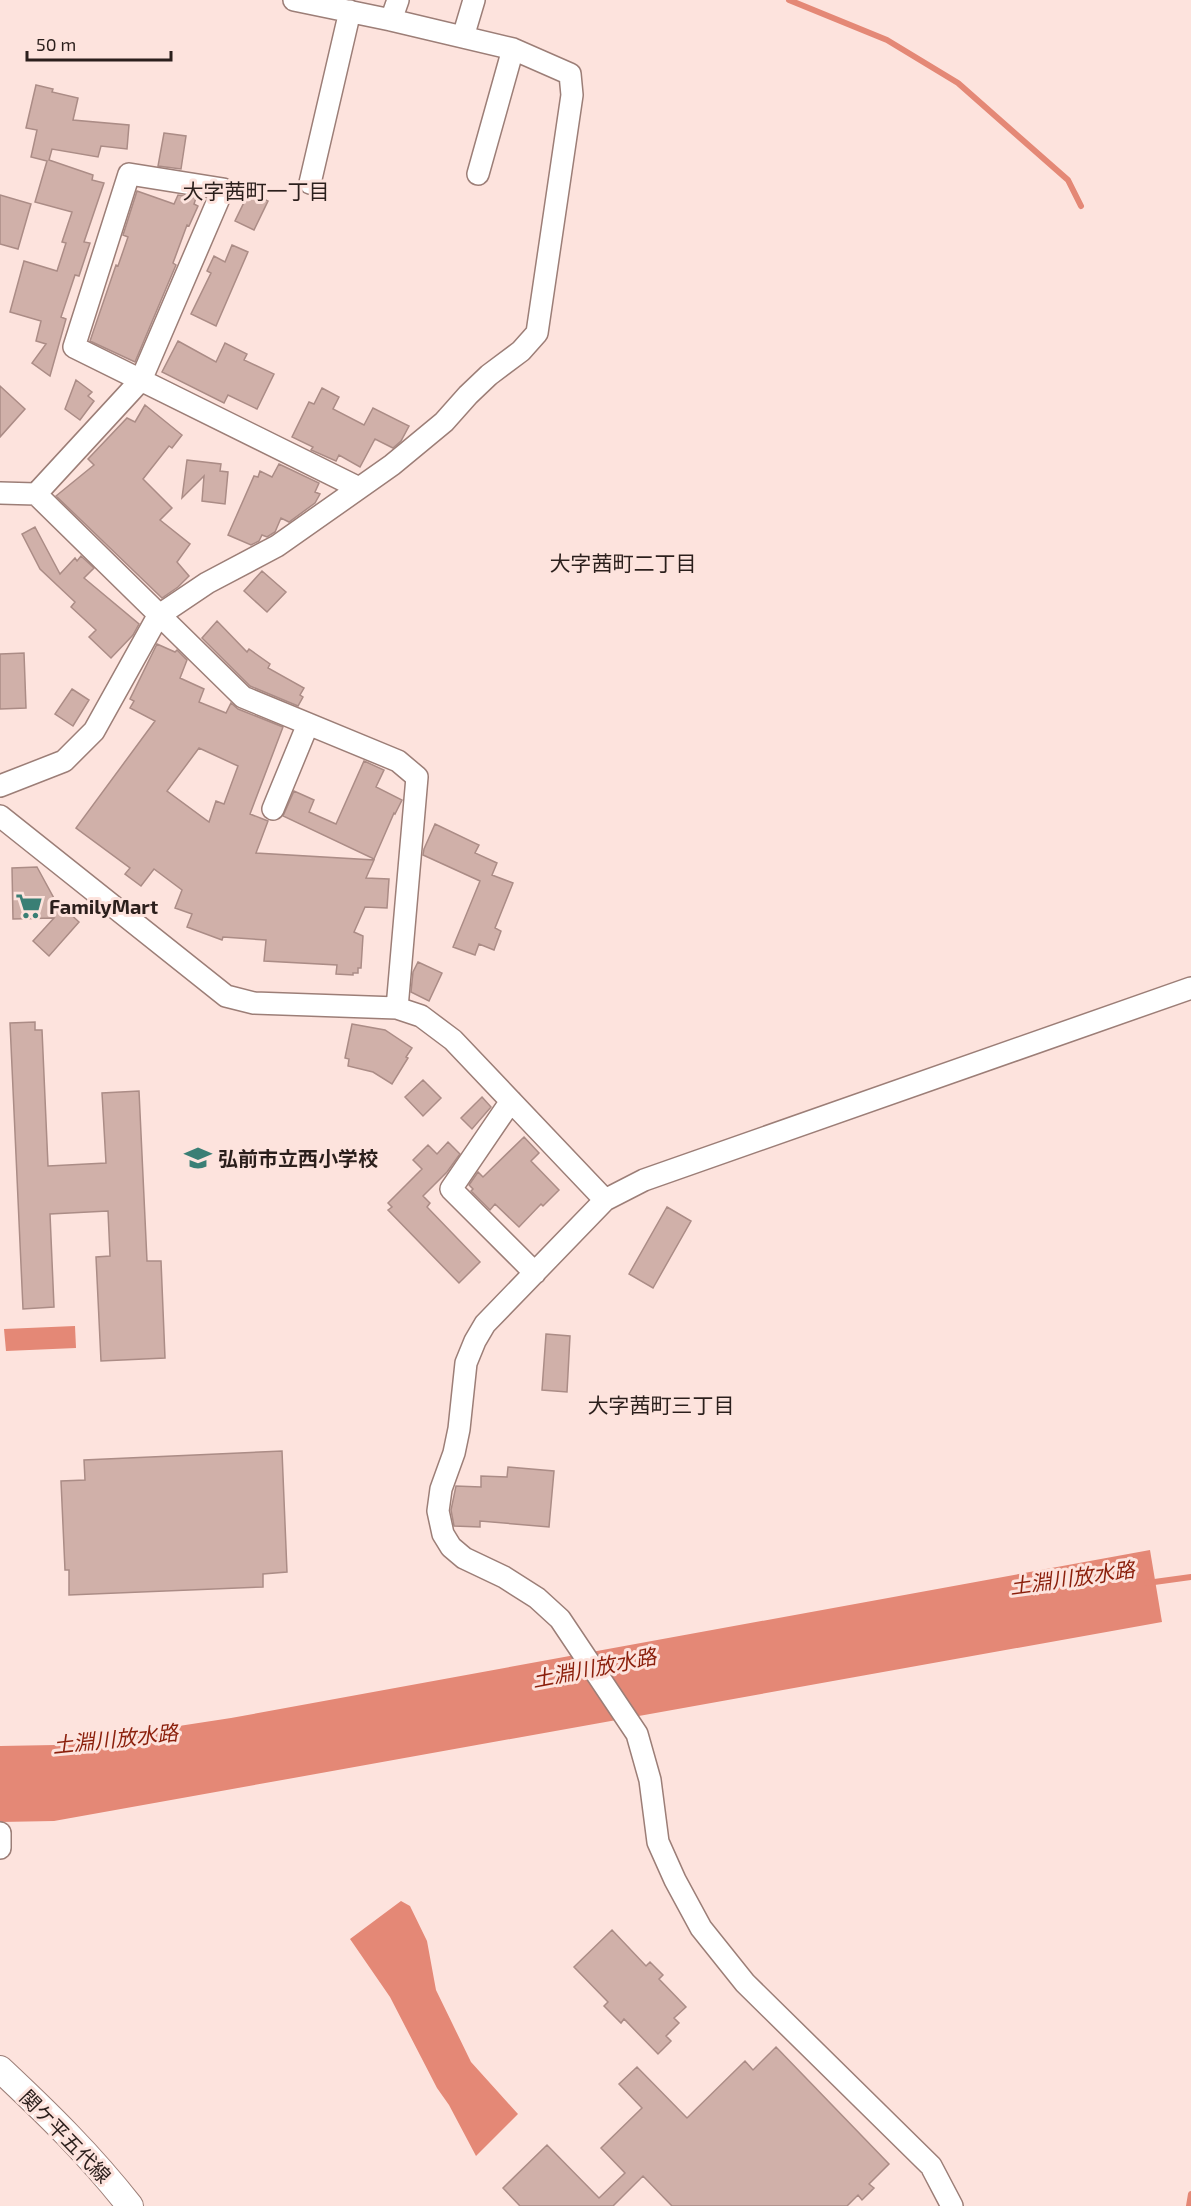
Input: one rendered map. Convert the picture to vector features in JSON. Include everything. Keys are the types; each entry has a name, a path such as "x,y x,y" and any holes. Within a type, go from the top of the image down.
{"main road":[{"name":"関ケ平五代線","path":"0,2069 62,2126 130,2206"}],"street":[{"path":"0,786 64,761 94,731 158,616 207,583 277,546 392,465 444,422 468,395 521,351 537,333 572,95 570,74 513,49 463,37 394,10 350,11 294,0"},
{"path":"463,37 474,0"},
{"path":"310,183 350,11"},
{"path":"478,174 513,49"},
{"path":"36,494 141,380 223,189 129,174 74,347 141,380 359,488"},
{"path":"0,493 36,494 243,697 398,761 417,777 397,1008"},
{"path":"273,809 308,724"},
{"path":"0,816 226,996 254,1003 397,1008 421,1016 453,1040 605,1200"},
{"path":"952,2206 931,2166 745,1983 701,1928 658,1842 650,1780 637,1734 560,1619 537,1598 464,1558 451,1547 443,1534 438,1511 441,1488 454,1453 466,1363 475,1341 485,1324 605,1200 644,1180 1191,988"},
{"path":"511,1101 451,1189 535,1273"},
{"path":"0,1833 0,1848"}],"water":[{"path":"75,1326 76,1348 6,1351 4,1329"},
{"path":"1150,1550 1162,1622 54,1821 0,1822 0,1746 55,1745 231,1718"},
{"path":"401,1901 410,1906 427,1941 436,1990 471,2062 518,2114 476,2156 449,2105 437,2088 390,1997 350,1939"}],"building":[{"path":"36,85 53,89 52,92 78,98 73,120 129,125 127,149 101,146 98,157 52,149 49,160 93,175 92,180 104,183 84,242 90,243 79,276 75,275 61,317 66,319 50,376 32,363 46,344 36,341 41,321 10,312 24,261 57,271 66,243 62,242 72,212 35,202 47,161 31,157 37,130 26,128"},
{"path":"164,133 186,136 181,169 158,166"},
{"path":"137,191 174,204 178,195 196,198 194,204 198,206 189,226 187,225 173,263 176,265 135,362 90,341 128,237 123,235"},
{"path":"249,192 268,201 254,230 235,221"},
{"path":"0,195 31,204 18,249 0,244"},
{"path":"232,245 248,252 216,326 191,314 211,273 207,271 214,256 225,262"},
{"path":"178,341 216,362 225,343 247,354 244,360 274,374 257,409 228,395 224,403 162,372"},
{"path":"76,380 92,392 88,396 94,401 80,420 65,409"},
{"path":"0,386 25,409 0,437"},
{"path":"322,388 339,397 333,409 364,425 373,408 409,426 401,441 393,448 375,439 360,467 339,455 336,461 311,450 313,447 292,437 309,402 314,404"},
{"path":"145,405 182,435 172,448 169,446 143,479 172,508 160,520 190,544 177,562 189,576 162,598 56,496 94,465 88,459 127,418 135,422"},
{"path":"187,460 221,464 220,471 228,472 225,504 202,501 204,476 182,498"},
{"path":"279,464 319,483 315,492 320,494 315,503 289,522 281,518 275,532 267,537 262,535 259,541 251,545 228,535 254,476 258,477 260,471 272,477"},
{"path":"35,527 60,574 75,558 77,561 81,556 94,568 84,578 139,624 133,635 111,658 89,637 96,630 71,607 75,602 40,569 22,534"},
{"path":"262,571 286,592 267,612 244,591"},
{"path":"217,621 247,652 249,649 270,664 268,668 304,688 300,695 303,697 298,706 250,686 202,638"},
{"path":"157,644 175,652 177,650 187,660 180,678 204,689 199,702 226,713 231,703 238,709 283,727 250,814 268,821 256,853 374,860 366,878 389,879 387,908 365,907 354,932 363,936 361,968 358,968 358,973 336,974 337,965 264,961 266,940 223,937 222,940 187,927 192,914 175,908 182,890 154,869 141,886 125,874 130,868 76,828 155,721 130,708 134,701 130,699","holes":["199,748 238,766 224,804 216,801 209,822 167,791"]},
{"path":"24,653 26,708 0,709 0,654"},
{"path":"72,689 89,700 73,726 55,714"},
{"path":"364,761 384,770 376,787 402,800 374,859 283,816 294,791 314,800 309,812 336,824"},
{"path":"435,824 479,845 475,853 497,863 492,875 513,883 495,928 501,931 494,950 479,944 475,955 453,947 480,881 423,855"},
{"path":"37,867 55,900 79,922 49,956 33,941 54,918 13,919 12,868"},
{"path":"418,962 442,973 429,1001 411,992 413,972"},
{"path":"35,1022 35,1030 42,1030 48,1166 106,1163 102,1093 139,1091 147,1261 161,1261 165,1358 101,1361 96,1257 110,1256 108,1211 50,1214 54,1307 23,1309 10,1023"},
{"path":"352,1024 385,1030 412,1048 392,1084 373,1072 348,1066 349,1059 345,1058"},
{"path":"423,1080 441,1098 423,1116 405,1097"},
{"path":"482,1097 491,1107 472,1129 461,1118"},
{"path":"524,1137 539,1153 531,1161 559,1190 543,1206 541,1204 519,1227 495,1204 490,1210 471,1191 473,1189 469,1185 478,1172 483,1177"},
{"path":"448,1142 460,1154 447,1172 423,1196 430,1203 427,1207 480,1262 459,1283 388,1210 392,1207 388,1203 422,1169 413,1160 428,1145 437,1154"},
{"path":"667,1207 691,1221 653,1288 629,1274"},
{"path":"546,1334 570,1336 567,1392 542,1390"},
{"path":"282,1451 287,1572 263,1574 263,1587 69,1595 69,1570 65,1570 61,1481 85,1480 84,1460"},
{"path":"508,1467 554,1471 549,1527 480,1521 480,1527 454,1526 451,1510 456,1486 481,1487 481,1476 507,1477"},
{"path":"612,1930 646,1966 650,1962 663,1975 659,1979 686,2007 674,2018 679,2023 666,2036 671,2041 658,2054 624,2019 621,2023 604,2006 608,2002 574,1967"},
{"path":"776,2047 889,2164 869,2184 874,2188 862,2200 858,2195 847,2206 672,2206 643,2176 613,2206 520,2206 503,2188 547,2145 599,2198 625,2173 601,2148 642,2108 619,2084 637,2067 687,2118 745,2061 753,2070"}],"waterway":[{"path":"789,0 887,40 958,83 1068,180 1081,206"},
{"name":"土淵川放水路","path":"1147,1583 1191,1577"},
{"path":"1189,2206 1191,2194"}],"place":[{"name":"FamilyMart","path":"29,906"},
{"name":"弘前市立西小学校","path":"198,1158"}],"district":[{"name":"大字茜町一丁目","path":"256,190"},
{"name":"大字茜町二丁目","path":"623,562"},
{"name":"大字茜町三丁目","path":"661,1404"}]}
